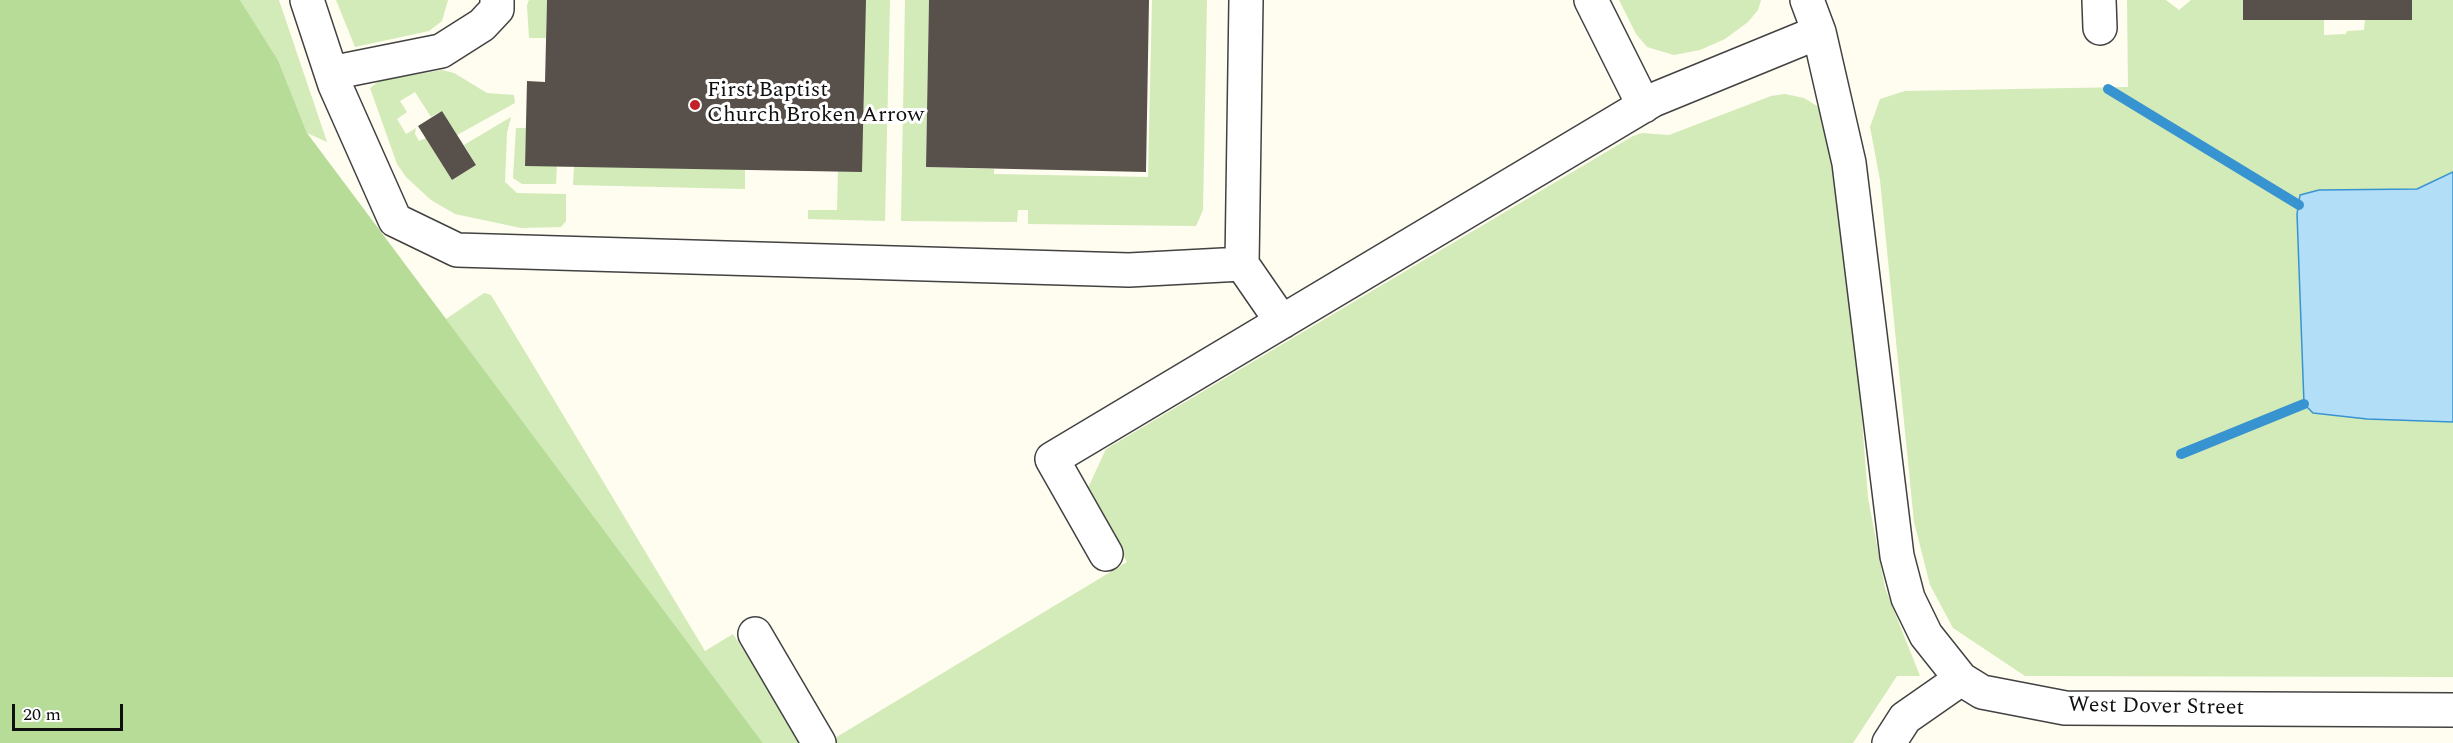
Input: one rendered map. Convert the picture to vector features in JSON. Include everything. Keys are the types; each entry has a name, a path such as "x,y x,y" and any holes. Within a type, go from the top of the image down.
{"street":[{"path":"307,0 331,73 395,220 457,250 1017,269 1129,270 1242,264"},
{"path":"331,73 441,51 457,43 482,25 497,9 497,0"},
{"path":"1246,0 1242,264 1282,322"},
{"path":"1591,0 1644,106"},
{"path":"1808,0 1819,32 1849,163 1897,556 1908,598 1926,635 1961,679 1905,718 1889,743"},
{"path":"1106,554 1052,459 1644,106 1819,32"},
{"path":"754,634 819,743"},
{"name":"West Dover Street","path":"1961,679 1982,692 2065,708 2453,710"}],"green space":[{"path":"0,0 240,0 278,60 307,133 763,743 0,743"},
{"path":"240,0 279,0 327,142 307,133 278,60"},
{"path":"336,0 448,0 442,21 429,31 355,47"},
{"path":"529,0 547,0 546,38 529,38 527,5"},
{"path":"866,0 890,0 885,221 808,219 808,210 837,210 838,171"},
{"path":"905,0 929,0 926,167 994,169 994,174 1148,177 1152,0 1207,0 1203,210 1196,226 1028,224 1028,210 1018,210 1017,222 901,221"},
{"path":"1619,0 1761,0 1758,10 1748,22 1725,39 1700,50 1674,55 1647,47 1636,34"},
{"path":"2127,0 2166,0 2179,10 2191,0 2243,0 2243,20 2324,20 2324,35 2364,30 2365,20 2412,20 2412,0 2453,0 2453,677 2025,676 1953,628 1930,585 1914,522 1880,180 1870,127 1880,99 1905,91 2128,87"},
{"path":"442,70 454,73 487,93 514,95 515,103 457,135 442,111 431,117 415,92 400,101 407,112 397,119 406,134 416,128 415,134 419,141 426,138 452,180 476,165 464,145 511,117 507,133 505,182 517,193 566,194 566,221 561,227 521,228 455,214 431,200 406,177 397,164 370,88 379,81"},
{"path":"1785,94 1804,98 1817,106 1832,142 1852,292 1868,498 1885,588 1920,676 1897,676 1853,743 832,743 830,741 1127,562 1087,490 1106,449 1633,136 1642,133 1669,135 1771,96"},
{"path":"516,128 526,128 525,165 557,166 556,184 522,184 513,178"},
{"path":"574,166 745,169 745,189 573,185"},
{"path":"484,293 491,295 705,651 733,634 804,743 763,743 446,319"}],"water":[{"path":"2453,172 2453,422 2367,419 2313,413 2304,404 2297,214 2300,195 2319,190 2417,189"}],"building":[{"name":"First Baptist Church Broken Arrow","path":"547,0 866,0 862,172 525,166 527,81 545,82"},
{"name":"First Baptist Church Broken Arrow","path":"929,0 1149,0 1146,172 926,167"},
{"path":"2243,0 2412,0 2412,20 2243,20"},
{"path":"442,111 476,165 452,180 418,126"}],"waterway":[{"path":"2108,89 2299,205"},
{"path":"2181,454 2304,404"}],"place":[{"name":"First Baptist Church Broken Arrow","path":"695,105"}]}
